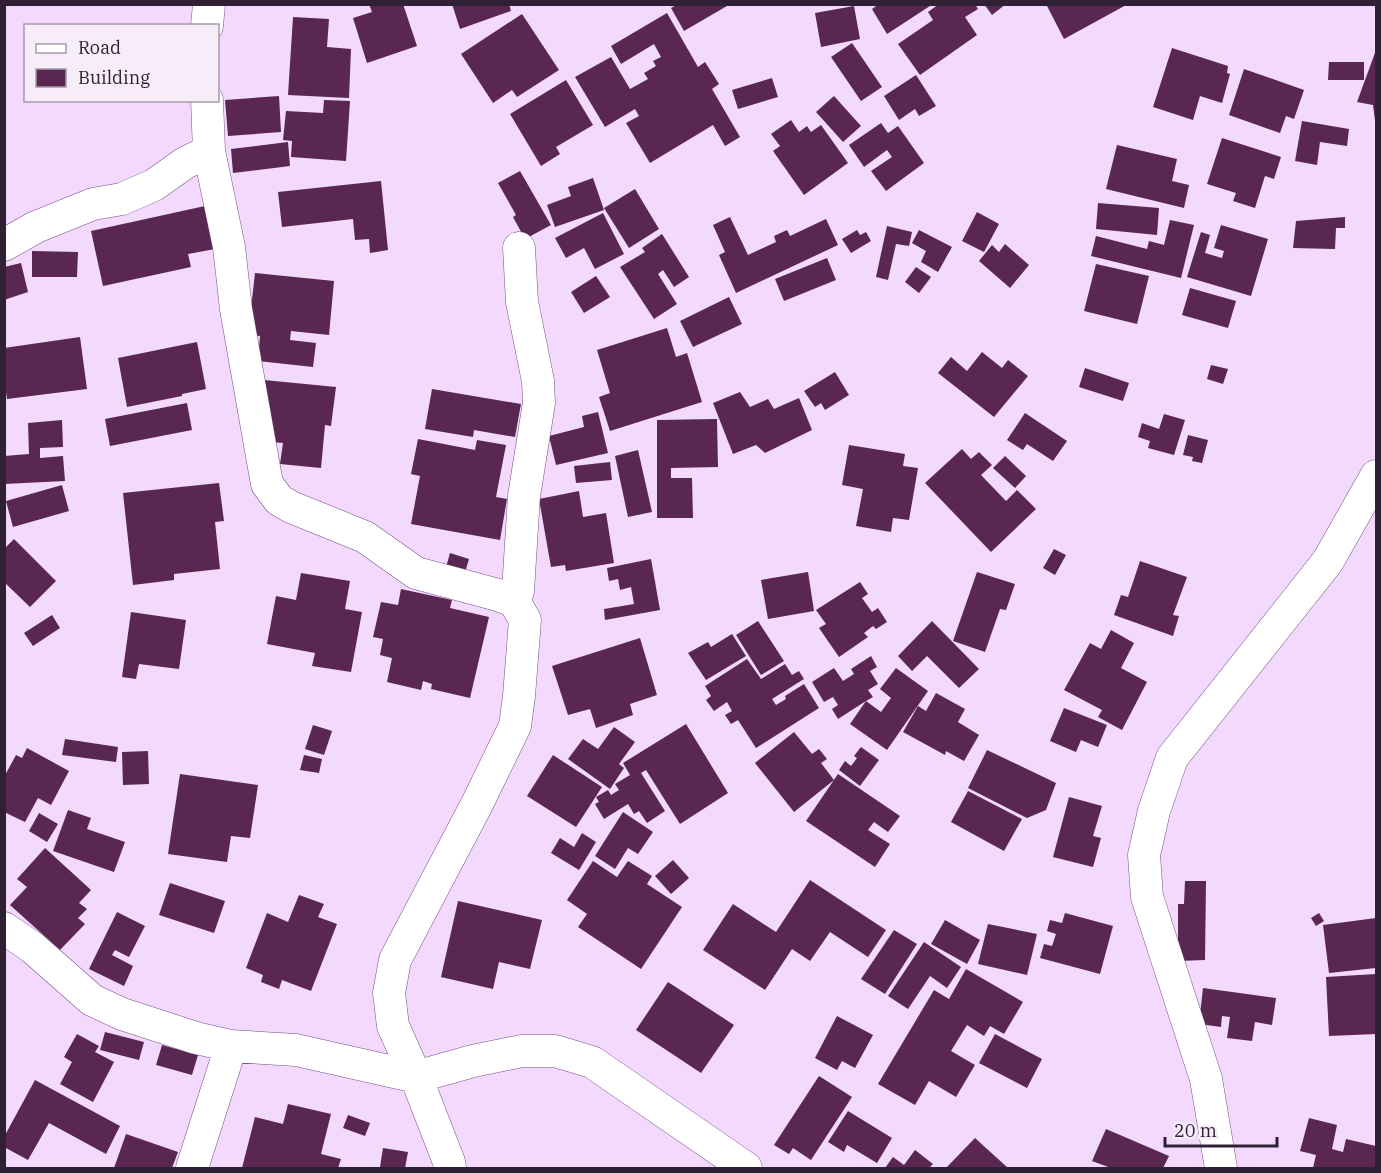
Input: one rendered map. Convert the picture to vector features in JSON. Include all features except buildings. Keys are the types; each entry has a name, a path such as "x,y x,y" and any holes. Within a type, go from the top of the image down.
{"street":[{"path":"207,24 209,4"},
{"path":"207,102 209,151 229,247 236,309 267,484 279,500 365,537 416,573 514,601 525,620 515,726 395,960 389,993 393,1026 416,1077 450,1168"},
{"path":"4,245 36,226 93,204 122,199 154,185 184,163 209,151"},
{"path":"514,601 518,591 524,496 539,403 538,381 522,302 519,248"},
{"path":"1221,1168 1206,1079 1147,897 1144,855 1154,811 1172,758 1328,561 1377,476"},
{"path":"4,928 33,948 92,1000 122,1014 196,1038 231,1046 296,1050 416,1077 473,1061 522,1051 555,1051 592,1062 746,1168"},
{"path":"192,1168 231,1046"}]}
